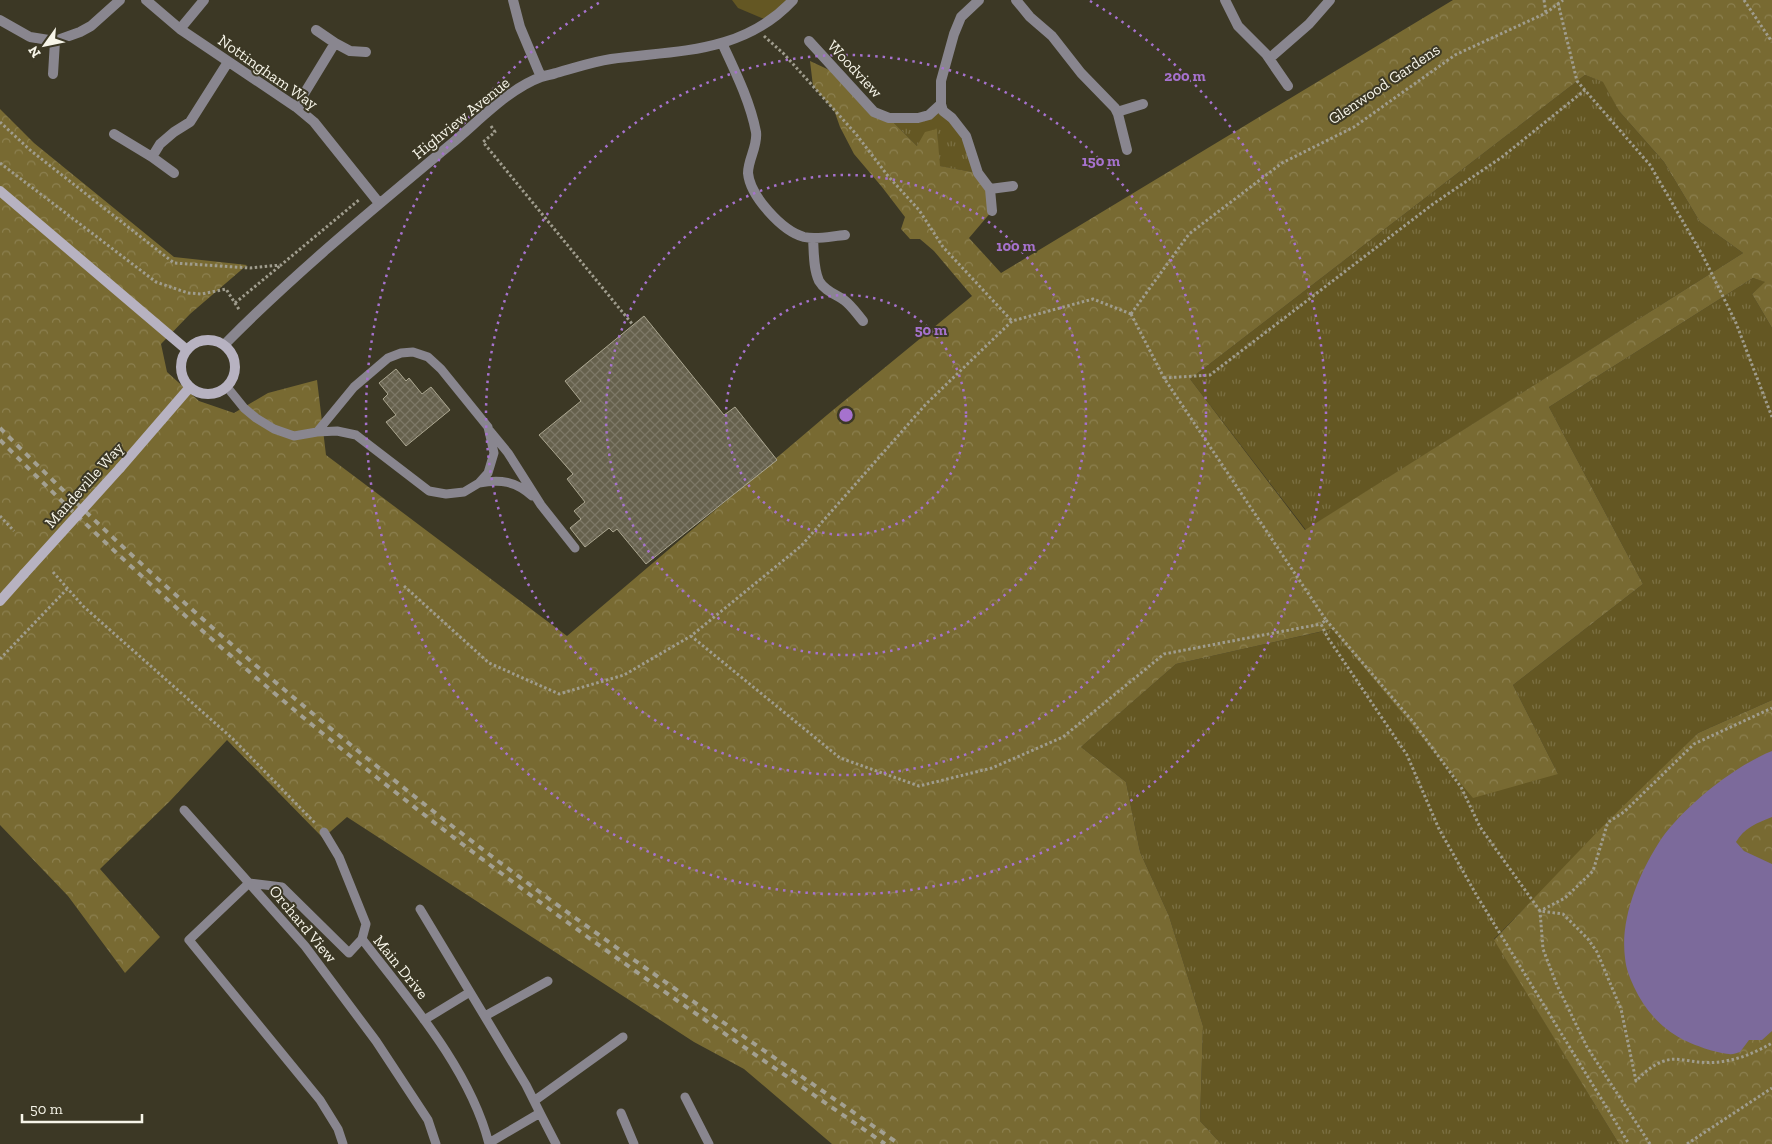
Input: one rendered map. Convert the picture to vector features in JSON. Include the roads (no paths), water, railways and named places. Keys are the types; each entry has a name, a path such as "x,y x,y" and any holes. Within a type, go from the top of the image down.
{"main road":[{"path":"0,191 188,350"},
{"path":"207,340 224,345 231,352 235,366 235,373 227,387 216,394 203,394 190,387 182,374 182,362 188,350 193,344 207,340"},
{"name":"Mandeville Way","path":"0,601 190,387"}],"street":[{"path":"0,20 30,37 55,41 91,26 120,0"},
{"name":"Nottingham Way","path":"146,0 180,29 296,106 314,122 379,204"},
{"path":"180,29 204,0"},
{"path":"513,0 520,26 541,77"},
{"name":"Highview Avenue","path":"224,345 262,307 379,204 513,92 541,77 583,64 707,48 755,29 769,21 793,0"},
{"path":"979,0 961,18 954,34 941,82 941,104 943,111 961,128 966,136 978,172 990,189 992,211"},
{"path":"1016,0 1030,17 1052,36 1081,73 1117,112 1126,150"},
{"path":"1224,0 1238,26 1270,58 1288,86"},
{"path":"1270,58 1309,24 1330,0"},
{"path":"316,30 334,43 350,51 366,52"},
{"path":"53,74 55,41"},
{"name":"Woodview","path":"808,41 874,112 889,118 918,118 929,115 941,104"},
{"path":"296,106 334,43"},
{"path":"722,43 744,94 756,134 748,171 750,184 756,197 777,219 792,231 803,236 813,238 845,235"},
{"path":"152,157 160,144 190,122 228,62"},
{"path":"1117,112 1143,104"},
{"path":"114,134 174,173"},
{"path":"990,189 1012,186"},
{"path":"813,238 819,280 824,288 844,300 863,321"}],"lane":[{"path":"317,432 354,387 388,358 401,353 413,352 428,357 441,370 508,453 542,505 575,548"},
{"path":"227,387 244,408 274,429 294,436 337,431 356,435 429,491 446,494 464,492 479,482 488,472 494,453 488,428"},
{"path":"479,482 495,480 508,482 525,490 542,505"},
{"path":"184,810 249,883"},
{"path":"324,832 339,857 366,924 362,939"},
{"name":"Main Drive","path":"249,883 282,887 349,953 362,939 424,1020 449,1058 476,1104 489,1143"},
{"name":"Orchard View","path":"343,1144 338,1129 320,1100 189,940 249,883 305,946 376,1040 428,1120 436,1144"},
{"path":"420,909 526,1085 556,1144"},
{"path":"485,1016 548,981"},
{"path":"424,1020 470,992"},
{"path":"534,1101 623,1037"},
{"path":"685,1097 709,1144"},
{"path":"489,1143 540,1113"},
{"path":"620,1113 634,1144"}],"railway":[{"path":"0,428 104,529 265,674 433,811 605,939 899,1144"},
{"path":"0,440 61,500 186,616 315,727 382,781 449,834 608,951 885,1144"}]}
